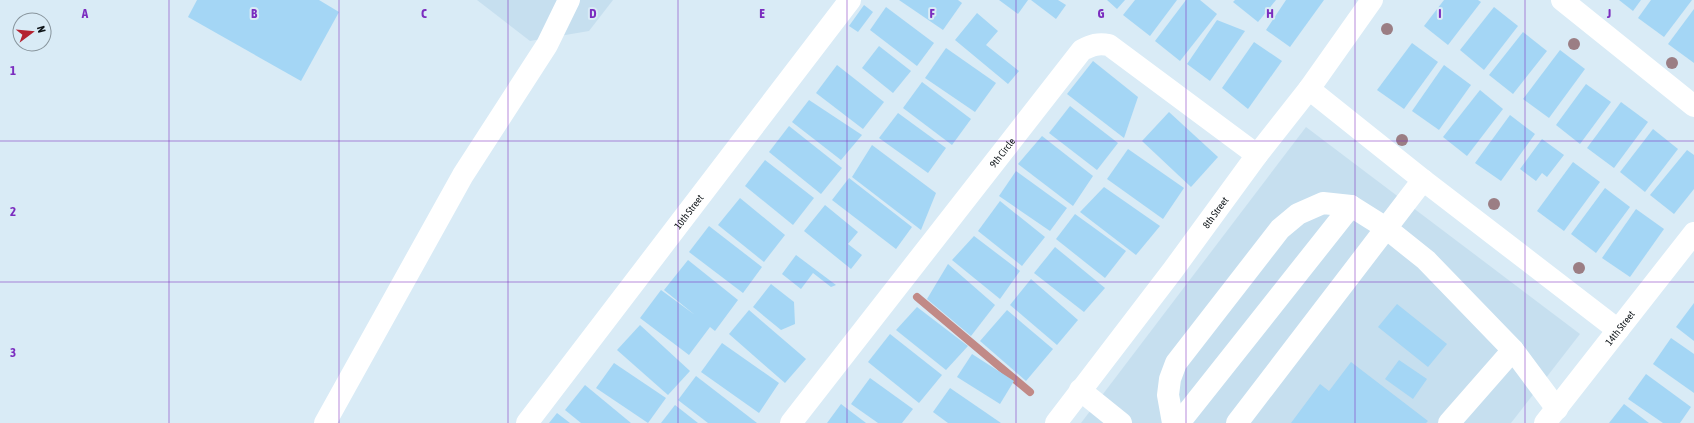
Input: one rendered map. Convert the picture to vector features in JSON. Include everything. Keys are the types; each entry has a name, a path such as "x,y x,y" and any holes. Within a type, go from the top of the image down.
{"street":[{"path":"325,423 463,175 547,45 569,0"},
{"name":"10th Street","path":"527,423 850,0"},
{"name":"8th Street","path":"1056,423 1257,155 1309,89 1372,0"},
{"path":"1562,0 1694,106"},
{"name":"9th Circle","path":"791,423 1082,50 1092,45 1101,43 1109,45 1257,155"},
{"path":"1309,89 1423,180 1618,330"},
{"path":"1237,423 1423,180"},
{"path":"1173,423 1168,395 1170,379 1176,364 1280,229 1298,214 1324,203 1351,206 1386,228 1426,260 1512,350 1551,416"},
{"path":"1179,423 1351,206"},
{"name":"14th Street","path":"1551,416 1694,232"},
{"path":"1449,423 1512,350"},
{"path":"1080,390 1121,423"}],"shaded area":[{"path":"477,0 613,0 589,31 530,41"},
{"path":"1306,127 1580,334 1511,423 1081,423"}],"building":[{"path":"197,0 319,0 339,12 301,81 188,17"},
{"path":"899,0 958,0 962,3 943,30"},
{"path":"999,0 1028,0 1018,14"},
{"path":"1031,0 1058,0 1066,5 1056,19"},
{"path":"1107,0 1125,0 1117,9"},
{"path":"1135,0 1177,0 1150,36 1123,15"},
{"path":"1186,0 1200,0 1217,14 1180,61 1155,41"},
{"path":"1235,0 1276,0 1258,22 1233,2"},
{"path":"1286,0 1324,0 1290,47 1266,30"},
{"path":"1444,0 1478,0 1481,2 1448,45 1424,26"},
{"path":"1619,0 1641,0 1633,11"},
{"path":"1651,0 1692,0 1664,37 1638,18"},
{"path":"864,5 873,12 858,32 849,26"},
{"path":"886,7 934,43 917,66 870,30"},
{"path":"1494,7 1518,26 1484,70 1460,50"},
{"path":"1694,9 1694,63 1668,44"},
{"path":"977,13 998,31 986,45 1019,71 1008,84 955,40"},
{"path":"1217,20 1245,31 1210,81 1187,64"},
{"path":"1523,32 1547,51 1513,94 1489,75"},
{"path":"1254,42 1282,61 1248,109 1222,88"},
{"path":"1412,43 1438,62 1404,109 1377,90"},
{"path":"879,46 911,71 893,93 862,68"},
{"path":"946,48 996,83 975,112 925,78"},
{"path":"1560,50 1585,69 1549,118 1523,99"},
{"path":"1093,61 1138,97 1124,138 1067,94"},
{"path":"837,65 884,102 863,129 816,93"},
{"path":"1444,65 1471,85 1439,130 1412,111"},
{"path":"922,82 971,119 952,145 903,108"},
{"path":"1586,84 1611,102 1580,144 1556,125"},
{"path":"1480,90 1503,109 1467,156 1443,137"},
{"path":"809,100 862,135 841,160 792,122"},
{"path":"1621,102 1648,122 1614,168 1587,148"},
{"path":"1070,106 1118,143 1097,170 1049,133"},
{"path":"1169,112 1218,157 1191,187 1142,141"},
{"path":"898,113 946,148 928,173 879,138"},
{"path":"1510,115 1535,134 1501,181 1475,163"},
{"path":"789,126 842,168 821,194 769,152"},
{"path":"1653,129 1678,149 1645,192 1620,172"},
{"path":"1042,136 1093,176 1073,206 1018,164"},
{"path":"1542,139 1564,155 1547,177 1542,173 1536,181 1520,169"},
{"path":"872,145 936,193 921,230 852,177"},
{"path":"1128,149 1184,188 1163,219 1107,179"},
{"path":"1687,150 1694,155 1694,189 1674,214 1650,195"},
{"path":"765,160 814,198 793,225 745,186"},
{"path":"1573,162 1600,182 1564,231 1537,211"},
{"path":"1016,171 1067,208 1050,231 999,196"},
{"path":"849,178 912,227 896,249 832,200"},
{"path":"1104,187 1160,226 1136,255 1080,212"},
{"path":"1605,188 1630,207 1596,253 1571,234"},
{"path":"740,198 785,235 764,262 718,225"},
{"path":"1000,201 1045,237 1022,266 978,231"},
{"path":"825,205 858,232 848,244 862,255 851,269 804,231"},
{"path":"1636,209 1664,229 1630,277 1602,258"},
{"path":"1075,214 1126,251 1105,278 1056,239"},
{"path":"709,226 762,267 743,293 689,252"},
{"path":"974,236 1020,271 1000,299 952,260"},
{"path":"1055,247 1105,288 1084,312 1034,273"},
{"path":"796,255 836,285 831,287 813,273 801,289 782,274"},
{"path":"688,260 738,300 715,331 710,327 689,355 640,318 661,290 695,315 664,290"},
{"path":"948,264 995,305 971,336 927,299"},
{"path":"1031,279 1078,320 1057,345 1010,305"},
{"path":"771,284 794,302 795,324 781,330 753,307"},
{"path":"1694,303 1694,341 1676,327"},
{"path":"1397,304 1447,344 1428,367 1378,327"},
{"path":"917,307 968,346 946,370 896,330"},
{"path":"749,310 806,359 785,383 729,334"},
{"path":"1007,310 1053,349 1026,381 980,341"},
{"path":"640,325 690,371 668,395 617,350"},
{"path":"890,334 942,375 919,403 868,362"},
{"path":"1671,338 1694,354 1694,393 1653,364"},
{"path":"722,343 779,383 759,413 701,372"},
{"path":"972,354 1014,381 1000,404 957,377"},
{"path":"1399,360 1427,379 1413,399 1385,379"},
{"path":"1351,362 1428,421 1426,423 1291,423 1320,384 1329,391"},
{"path":"614,363 666,398 648,423 596,388"},
{"path":"1646,374 1691,407 1680,423 1663,423 1628,399"},
{"path":"696,376 757,423 708,423 678,400"},
{"path":"870,378 913,409 902,423 878,423 851,404"},
{"path":"585,385 631,423 581,423 565,410"},
{"path":"950,388 1001,423 948,423 933,412"},
{"path":"841,404 866,423 827,423"},
{"path":"1624,404 1649,423 1609,423"},
{"path":"675,405 698,423 661,423"},
{"path":"557,413 570,423 549,423"}],"waterway":[{"path":"917,297 1030,392"}]}
